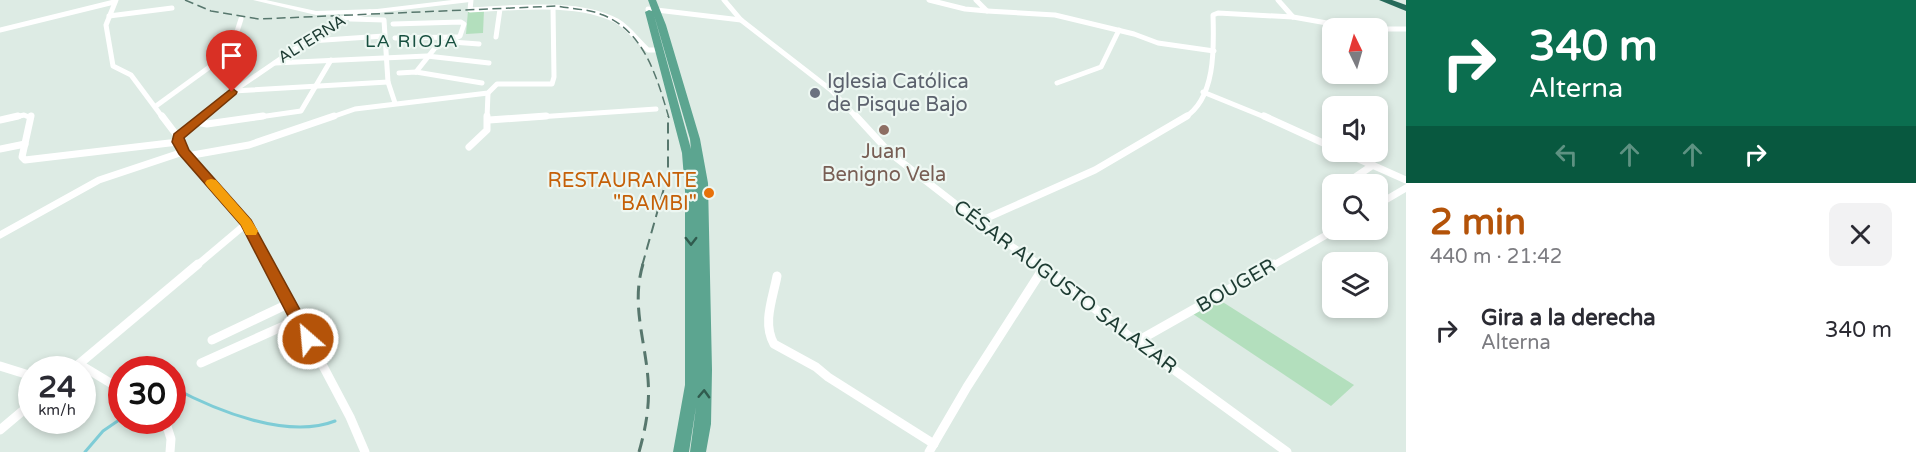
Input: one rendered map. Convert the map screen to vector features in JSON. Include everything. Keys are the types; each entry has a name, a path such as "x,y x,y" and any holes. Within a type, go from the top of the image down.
{"highway":[{"path":"1384,0 1404,3"}],"main road":[{"path":"650,4 694,139 702,183 705,370 703,424 698,452"},
{"path":"658,29 659,50 687,153 691,191 692,385 681,452"}],"street":[{"path":"256,0 312,13 377,11"},
{"path":"470,0 470,10 554,7 583,9 609,16 621,24 648,51 659,50"},
{"name":"ALTERNA","path":"178,139 232,92 337,20 350,15 470,0"},
{"name":"CÉSAR AUGUSTO SALAZAR","path":"724,0 741,20 831,90 879,143 978,222 1044,267 1136,342 1287,452"},
{"path":"929,0 965,9 1049,14 1119,30 1158,43 1214,51"},
{"path":"959,0 965,9"},
{"path":"976,0 987,11"},
{"path":"1278,0 1293,17"},
{"path":"115,1 106,25 113,66 131,75 156,106 185,154 247,223 350,417 365,452"},
{"path":"0,30 115,1"},
{"path":"650,4 741,20"},
{"path":"0,236 99,180 185,154 249,145 345,111 394,103 488,93 497,84 545,85 554,82 554,7"},
{"path":"109,16 172,8"},
{"path":"496,37 500,9"},
{"path":"978,222 1095,170 1199,107 1214,51 1213,15 1218,13 1293,17 1322,22"},
{"path":"156,106 211,66 233,44 241,19"},
{"path":"337,20 384,19 388,82 394,103"},
{"path":"393,24 460,22 464,24 458,37 435,48 416,72"},
{"path":"1388,29 1406,29"},
{"path":"1057,82 1101,67 1119,30"},
{"path":"309,41 384,36"},
{"path":"395,38 458,37"},
{"path":"450,42 479,44"},
{"path":"274,63 427,56 489,63"},
{"path":"196,122 207,124 301,111 331,60"},
{"path":"399,73 416,72 482,82"},
{"path":"831,90 877,76"},
{"path":"232,92 388,82"},
{"path":"1203,92 1322,143"},
{"path":"469,147 487,130 488,93"},
{"path":"489,120 656,110"},
{"path":"0,120 24,115 31,116 22,158 25,160 178,139"},
{"path":"0,149 25,144"},
{"path":"1366,162 1406,180"},
{"path":"1360,174 1373,165"},
{"path":"1388,199 1406,188"},
{"path":"88,356 247,223"},
{"name":"BOUGER","path":"1136,342 1322,237"},
{"path":"777,276 769,325 770,340 816,367 932,448 967,387 1044,267"},
{"path":"212,340 290,303"},
{"path":"201,363 297,320"},
{"path":"0,366 18,372"},
{"path":"0,430 18,415"},
{"path":"169,434 170,452"}],"green space":[{"path":"484,10 483,33 466,34 468,11"},
{"path":"1210,294 1354,385 1331,406 1187,310"}],"waterway":[{"path":"186,394 230,413 274,425 316,426 335,421"},
{"path":"85,452 108,428"}],"railway":[{"path":"185,0 211,11 259,19 557,6 592,11 617,23 639,45 654,72 669,118"},
{"path":"642,266 668,174 668,116"},
{"path":"639,452 648,407 648,379 638,293 643,264"}],"slow traffic":[{"path":"211,183 247,223 251,231"}],"place":[{"name":"Iglesia Católica de Pisque Bajo","path":"815,93"},
{"name":"Juan Benigno Vela","path":"884,130"},
{"name":"RESTAURANTE \"BAMBI\"","path":"709,193"}],"district":[{"name":"LA RIOJA","path":"412,41"}],"route":[{"path":"232,92 178,137 178,142 183,152 247,223 308,339"}]}
